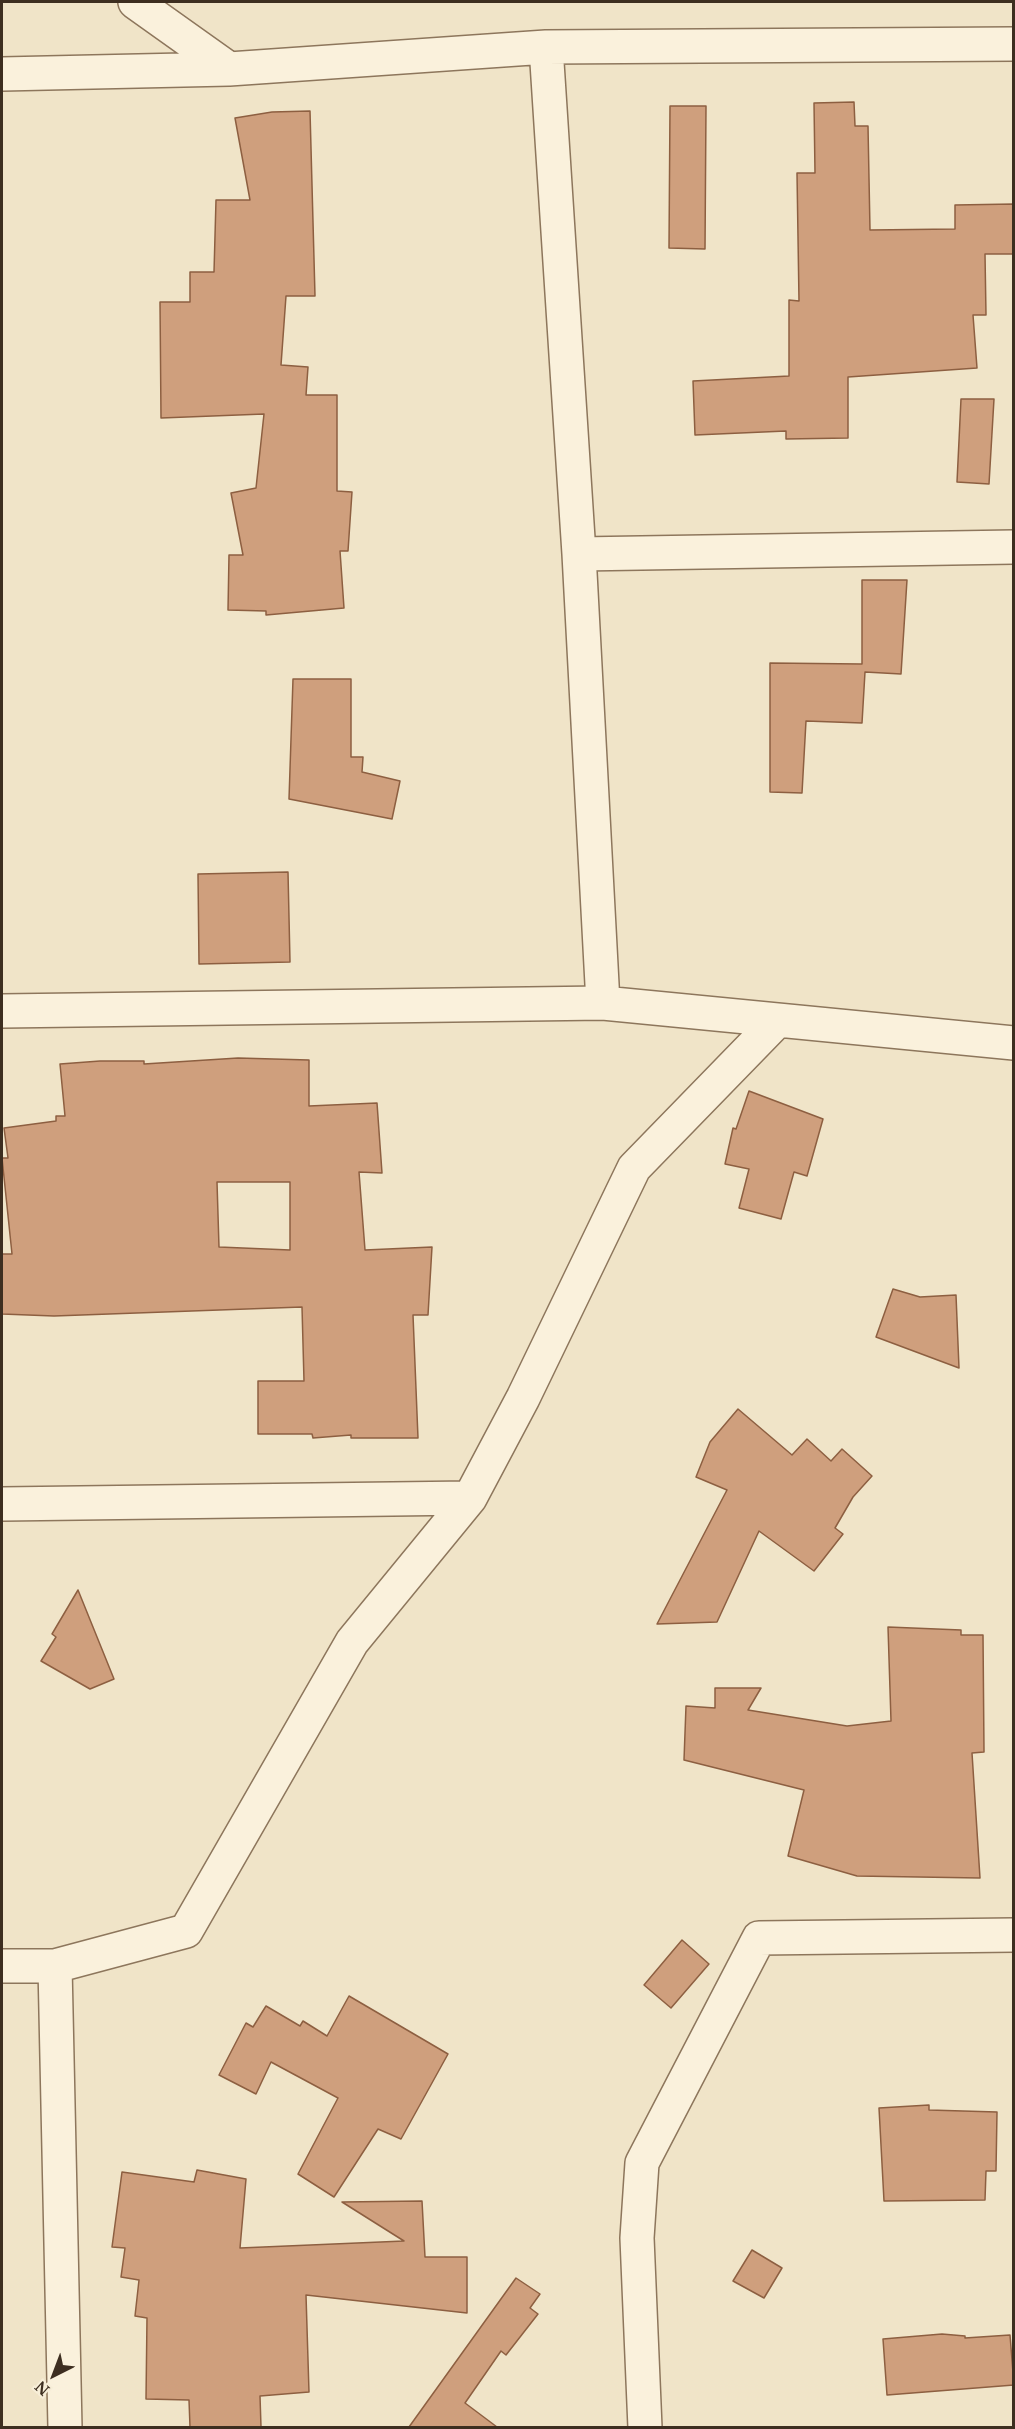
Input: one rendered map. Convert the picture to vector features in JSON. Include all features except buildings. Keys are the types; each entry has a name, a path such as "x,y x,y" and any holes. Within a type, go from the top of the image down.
{"street":[{"path":"135,2 229,69"},
{"path":"2,74 229,69 546,47 1014,44"},
{"path":"546,47 579,554 603,1003"},
{"path":"579,554 1014,546"},
{"path":"2,1011 603,1003 1014,1043"},
{"path":"2,1966 55,1966 186,1931 352,1642 470,1498 528,1388 634,1168 777,1021"},
{"path":"2,1504 470,1498"},
{"path":"645,2427 637,2238 642,2163 759,1938 1014,1935"},
{"path":"55,1966 64,2427"}]}
